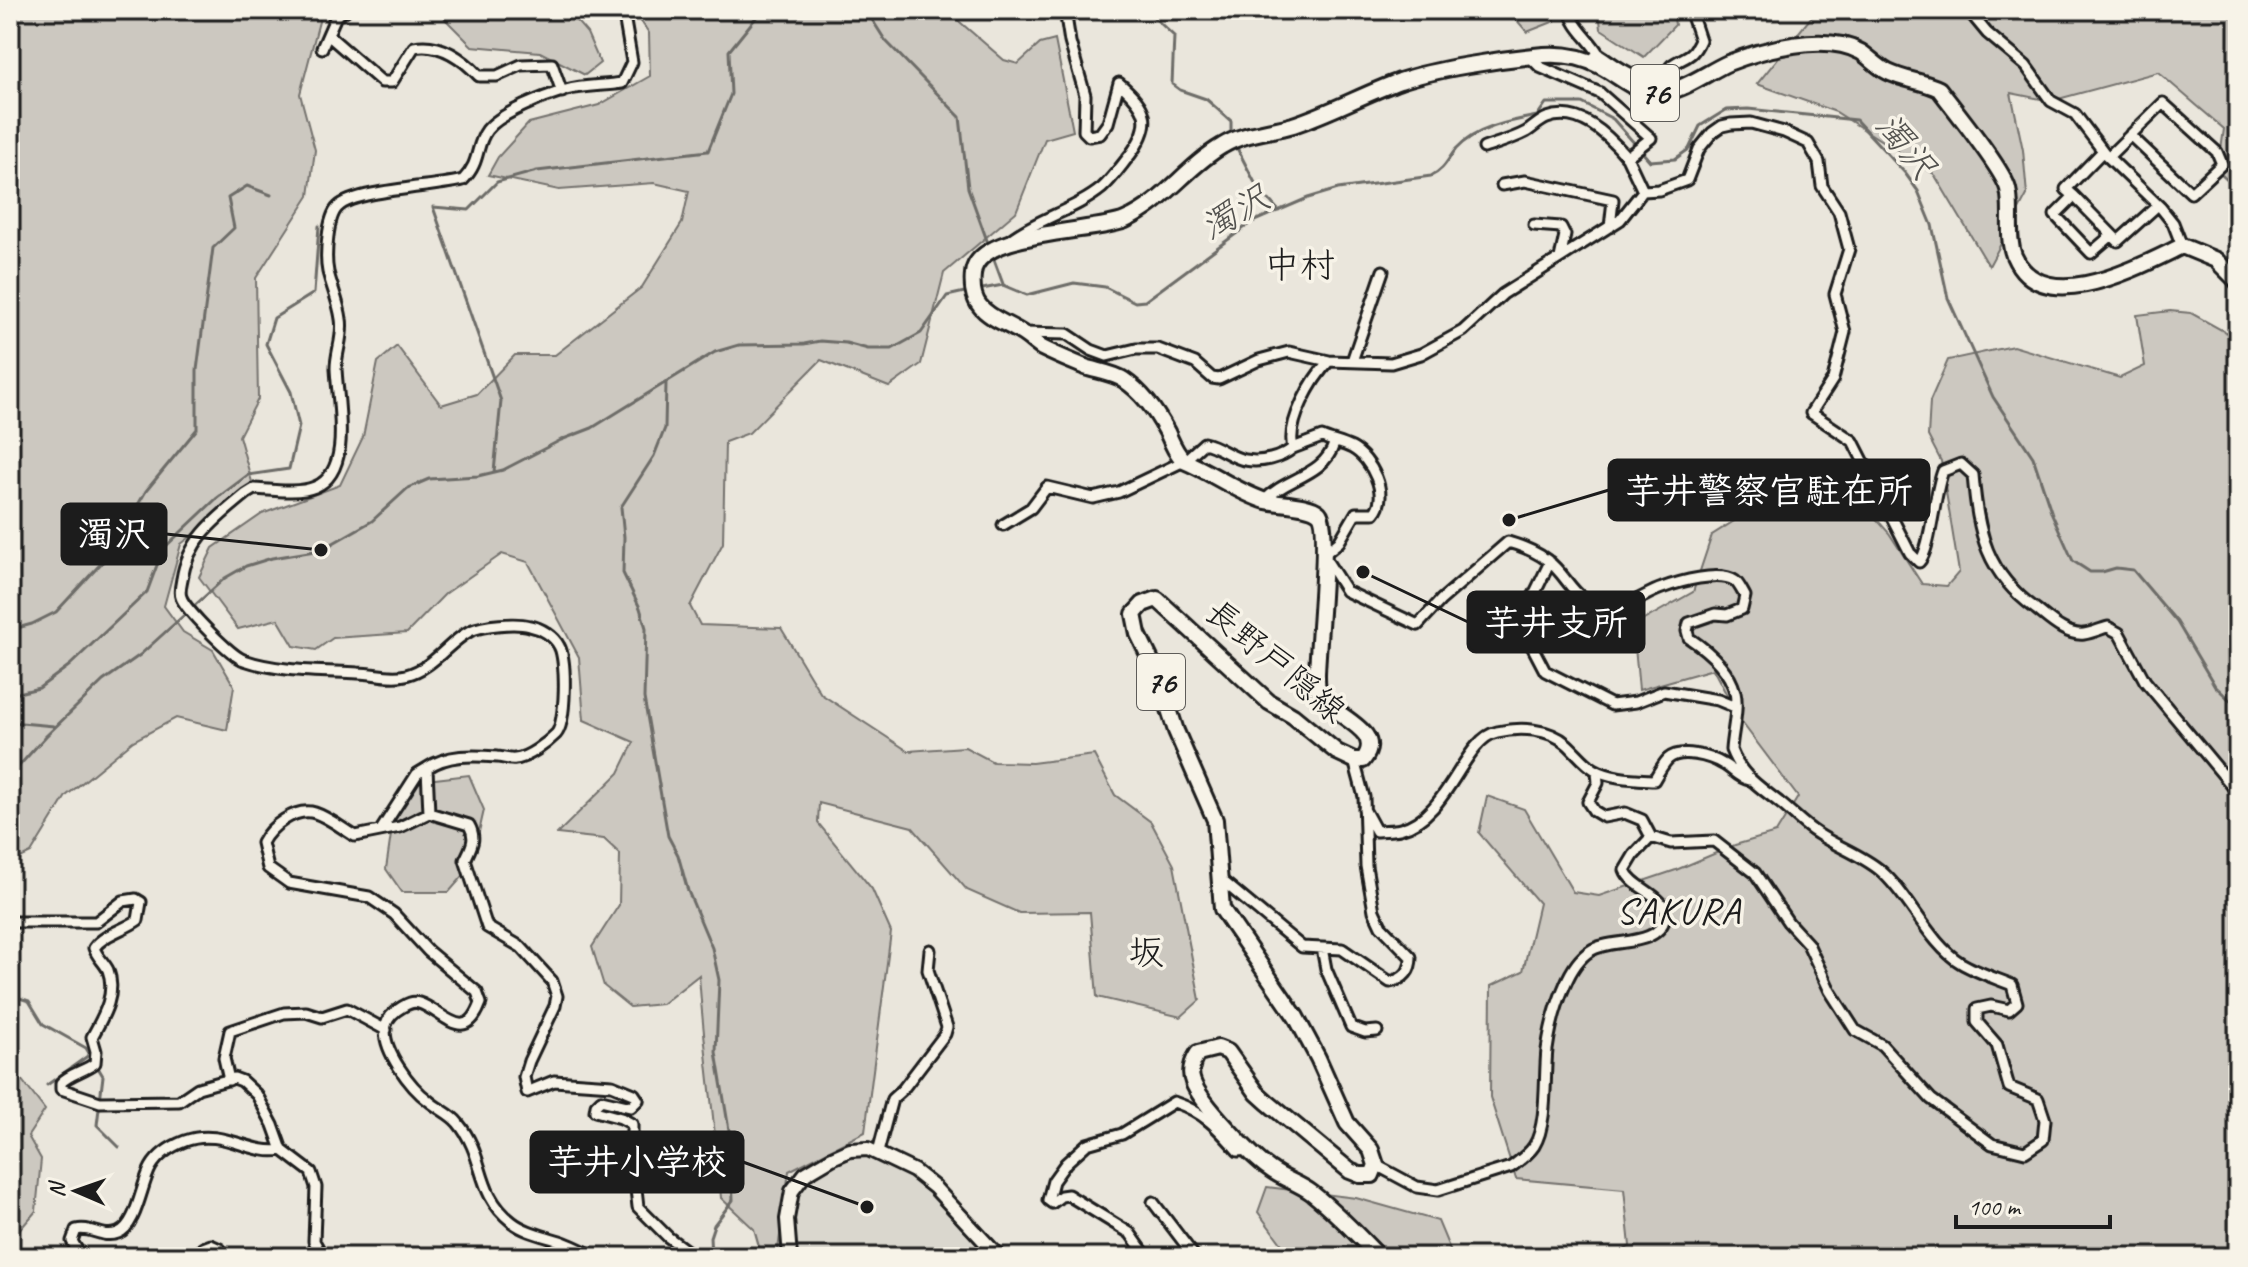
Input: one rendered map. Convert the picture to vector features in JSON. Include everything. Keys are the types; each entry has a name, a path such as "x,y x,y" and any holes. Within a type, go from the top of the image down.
{"main road":[{"name":"76","path":"1184,461 1176,453 1152,408 1128,383 1120,377 1061,357 1039,346 981,308 975,297 974,265 984,255 1000,247 1043,233 1122,222 1154,205 1221,146 1243,136 1290,126 1402,80 1529,56 1568,55 1594,57 1635,88 1666,93 1726,64 1780,47 1806,44 1851,48 1885,71 1923,81 1939,89 2008,187 2013,252 2025,273 2040,283 2083,287 2182,246"},
{"path":"2182,246 2216,260 2238,282"},
{"name":"長野戸隠線","path":"1184,461 1265,500 1314,509 1320,514 1325,528 1317,638 1318,692 1324,701 1370,741 1369,752 1363,760 1354,760 1337,752 1293,716 1269,702 1157,599 1143,604 1134,614 1138,634 1158,675 1176,731 1215,820 1222,909 1296,1017 1347,1123 1371,1150 1376,1165"},
{"path":"1376,1165 1372,1175 1350,1171 1257,1093 1228,1052 1218,1048 1204,1050 1194,1058 1191,1070 1193,1083 1248,1150 1272,1171 1314,1195 1379,1257"},
{"path":"790,1257 787,1219 792,1191 805,1174 850,1150 878,1152 914,1171 934,1187 999,1257"}],"street":[{"path":"322,48 336,16 346,10"},
{"path":"381,830 417,774 438,760 473,755 517,759 558,732 563,719 563,657 559,644 547,633 530,625 507,624 471,631 434,662 412,674 395,678 361,673 327,673 242,660 228,652 187,608 180,595 186,561 200,534 246,494 254,489 314,487 334,472 338,463 340,416 336,364 342,323 328,271 329,225 335,209 345,201 463,180 476,165 487,130 513,111 562,92 622,83 632,62 623,10"},
{"path":"1000,247 1046,217 1100,189 1115,175 1144,137 1143,110 1135,97 1119,83 1108,123 1100,134 1089,136 1084,131 1085,95 1070,42 1065,10"},
{"path":"1570,10 1572,22 1591,40 1594,57 1641,77 1662,74 1694,53 1700,40 1690,10"},
{"path":"1968,10 1987,33 2026,66 2051,101 2075,114 2105,154 2173,223 2182,246"},
{"path":"328,35 382,82 392,82 414,47 428,44 459,58 479,76 497,76 521,65 552,64 562,92"},
{"path":"1529,56 1540,67 1600,93 1651,138 1630,154"},
{"path":"2130,135 2191,193 2222,164 2217,152 2163,103 2066,189 2118,241 2157,206"},
{"path":"1484,148 1526,132 1547,118 1583,119 1630,154 1643,191"},
{"path":"1023,333 1067,334 1091,350 1107,356 1136,349 1158,349 1195,363 1212,378 1219,379 1259,360 1289,352 1329,361 1391,363 1421,354 1463,331 1503,294 1620,220 1643,191 1659,190 1687,180 1699,149 1722,126 1751,123 1784,132 1808,143 1819,162 1822,186 1839,212 1849,249 1835,294 1845,332 1833,379 1811,413 1853,441 1910,553 1919,562 1926,548 1934,497 1943,471 1961,464 1965,467 1973,475 1983,542 1992,564 2014,593 2061,628 2073,633 2084,634 2108,627 2119,633 2145,681 2234,788"},
{"path":"1502,185 1525,181 1613,200 1610,227"},
{"path":"2074,196 2055,215 2091,253 2112,235"},
{"path":"1534,225 1561,227 1565,235 1560,258"},
{"path":"1352,361 1383,271"},
{"path":"1293,448 1291,428 1314,382 1329,361"},
{"path":"1003,525 1031,508 1047,487 1093,498 1119,492 1184,461 1204,443 1215,445 1244,460 1278,458 1293,448 1322,437 1334,444 1352,448 1368,462 1380,493 1379,507 1374,513 1356,513 1339,542 1323,555 1346,591 1418,625 1441,600 1508,542 1527,547 1550,562 1582,599 1610,607 1624,606 1661,588 1693,580 1721,576 1734,580 1745,596 1742,609 1689,623 1687,631 1689,638 1706,649 1728,678 1735,693 1731,750 1749,780 1783,804 1796,819 1878,869 1893,882 1939,943 1959,962 2012,985 2017,1003 2009,1010 1991,1006 1977,1009 1977,1022 1997,1045 2009,1087 2038,1099 2045,1120 2043,1140 2025,1152 1992,1144 1931,1099 1882,1045 1855,1030 1830,991 1808,944 1788,922 1755,873 1714,841 1671,843 1651,837 1642,820 1625,813 1604,817 1594,811 1588,802 1598,783 1597,771"},
{"path":"1265,500 1320,465 1331,455 1334,444"},
{"path":"1550,562 1526,611 1524,631 1545,671 1612,705 1636,702 1664,691 1718,700 1735,707"},
{"path":"1364,809 1376,831 1402,829 1441,801 1477,745 1495,732 1549,732 1563,740 1597,771 1630,779 1654,780 1669,758 1680,753 1709,757 1742,779 1749,780"},
{"path":"1219,878 1302,947 1342,949 1390,982 1405,976 1411,967 1411,957 1381,926 1374,911 1366,866 1364,797 1354,760"},
{"path":"427,768 429,813"},
{"path":"596,1257 522,1228 496,1207 486,1192 472,1143 456,1120 426,1099 405,1075 386,1043 386,1023 393,1012 411,1002 420,1003 458,1025 477,1014 481,1003 477,992 428,951 394,914 369,897 289,883 268,868 262,843 267,832 278,823 304,813 314,813 355,836 400,827 429,813 469,825 474,841 465,860 487,927 521,947 552,981 557,996 524,1077 527,1092 554,1081 612,1085 634,1094 638,1100 631,1107 601,1100 595,1111 632,1124 638,1207 668,1237 695,1257"},
{"path":"1376,1165 1417,1187 1438,1190 1511,1167 1534,1147 1540,1133 1547,1048 1566,982 1588,952 1598,946 1652,935 1663,925 1666,913 1663,903 1628,877 1625,870 1651,837"},
{"path":"10,922 96,922 123,901 136,899 141,902 138,920 125,930 99,941 94,948 107,969 111,991 107,1010 92,1037 95,1063 65,1078 61,1089 100,1102 179,1101 198,1088 229,1080 242,1081 257,1095 282,1150 311,1172 316,1187 314,1241 323,1257"},
{"path":"1322,948 1326,969 1351,1027 1365,1032 1377,1031"},
{"path":"878,1152 892,1099 903,1089 945,1034 947,1027 928,970 930,950"},
{"path":"229,1080 224,1058 230,1031 245,1024 284,1013 306,1012 322,1017 347,1009 386,1030"},
{"path":"1147,1257 1130,1233 1068,1195 1052,1203 1048,1200 1053,1181 1066,1163 1087,1144 1122,1134 1174,1102 1195,1108 1238,1151 1248,1150"},
{"path":"81,1257 72,1241 76,1230 87,1229 101,1235 124,1231 151,1167 164,1153 182,1142 197,1137 226,1139 269,1153 282,1150"},
{"path":"1153,1202 1195,1257"},
{"path":"199,1257 203,1248 211,1245 220,1249 224,1257"}],"shaded area":[{"path":"10,10 322,10 300,94 315,150 309,196 256,278 258,399 239,436 254,489 181,544 164,606 183,632 213,650 234,686 227,730 176,718 133,741 66,796 31,853 10,863"},
{"path":"442,10 567,10 587,33 600,63 585,75 540,52 472,46 445,19"},
{"path":"633,10 946,10 1004,60 1018,64 1040,44 1055,40 1073,131 1045,139 1016,212 944,273 921,364 889,387 821,360 749,433 725,442 723,543 690,606 700,625 781,628 821,694 908,751 965,747 993,762 1032,763 1094,755 1115,795 1151,822 1174,865 1200,1000 1181,1017 1097,997 1090,912 1019,913 967,890 912,827 819,803 818,823 872,889 891,932 865,1132 789,1171 777,1257 762,1257 754,1229 721,1198 699,975 662,1004 630,1007 604,986 592,947 619,905 620,854 604,839 557,834 619,773 634,742 584,720 579,657 528,562 502,554 445,594 407,633 333,638 316,650 294,646 278,619 238,629 199,577 213,548 262,514 340,485 363,437 378,362 397,346 441,405 477,394 515,355 555,355 642,287 682,223 689,191 654,183 559,190 488,175 498,157 529,123 599,105 650,76 649,33"},
{"path":"1508,10 1555,10 1555,21 1527,32"},
{"path":"1599,10 1673,10 1675,25 1644,57 1601,29"},
{"path":"1817,10 2238,10 2238,190 2218,171 2224,129 2158,72 2051,101 2011,93 2023,150 2027,195 1989,266 1934,174 1836,112 1757,84"},
{"path":"2170,311 2191,313 2238,339 2238,1257 1614,1257 1630,1246 1624,1189 1516,1179 1490,1097 1491,986 1523,971 1539,903 1479,833 1487,796 1524,809 1573,892 1599,896 1676,870 1735,845 1776,833 1798,797 1740,720 1713,669 1639,690 1633,626 1693,592 1712,535 1780,492 1804,471 1835,473 1889,533 1922,584 1947,586 1959,572 1941,461 1928,436 1930,401 1948,360 2013,346 2120,378 2145,366 2137,315"},
{"path":"469,775 484,810 471,867 449,892 402,892 386,869 396,800 418,781"},
{"path":"10,1070 14,1070 45,1110 28,1136 41,1159 36,1211 10,1241"},
{"path":"856,1157 876,1160 912,1176 986,1257 794,1257 791,1213 797,1193 812,1178"},
{"path":"1267,1187 1356,1198 1438,1221 1453,1257 1287,1257 1289,1254 1258,1212"}],"waterway":[{"path":"494,472 501,401 433,207 469,210 497,182 537,171 708,151 731,94 729,51 762,10"},
{"path":"866,10 885,40 960,117 968,188 989,246"},
{"path":"1146,10 1174,36 1172,84 1206,99 1231,121 1231,135"},
{"name":"濁沢","path":"977,290 1003,285 1027,295 1074,283 1105,287 1135,302 1145,301 1252,222 1338,189 1431,176 1473,136 1505,123 1537,116 1546,103 1582,103 1613,119 1650,161 1675,159 1689,149 1700,126 1726,110 1748,109 1856,120 1918,191 1932,225 1948,298 1993,397 2033,457 2052,514 2073,561 2090,572 2116,568 2133,570 2177,622 2215,686 2238,708"},
{"path":"1236,146 1255,183"},
{"path":"10,630 32,624 56,612 108,556 146,491 197,429 197,370 213,248 234,228 228,198 247,186 271,195"},
{"path":"1269,200 1279,211"},
{"path":"10,695 39,688 70,665 147,592 163,549 216,499 248,475 289,469 299,426 291,392 266,344 274,318 314,293 319,226"},
{"path":"993,257 1003,284"},
{"name":"濁沢","path":"10,776 103,681 140,655 225,578 246,566 321,550 372,521 408,488 429,479 478,476 503,470 592,428 715,352 739,345 820,341 868,349 892,349 921,333 947,296 969,291"},
{"path":"666,383 665,428 654,456 621,507 623,573 646,628 644,698 668,836 712,948 719,980 716,1052 731,1142 733,1200 714,1225 710,1237 711,1257"},
{"path":"10,722 54,726"},
{"path":"10,995 29,1001 43,1024 86,1048 93,1060"},
{"path":"47,1085 89,1055"},
{"path":"97,1066 103,1076 97,1125 119,1147"}],"place":[{"name":"芋井警察官駐在所","path":"1509,520"},
{"name":"濁沢","path":"321,550"},
{"name":"芋井支所","path":"1363,572"},
{"name":"芋井小学校","path":"867,1207"}],"district":[{"name":"中村","path":"1300,265"},
{"name":"SAKURA","path":"1679,910"},
{"name":"坂","path":"1146,952"}]}
